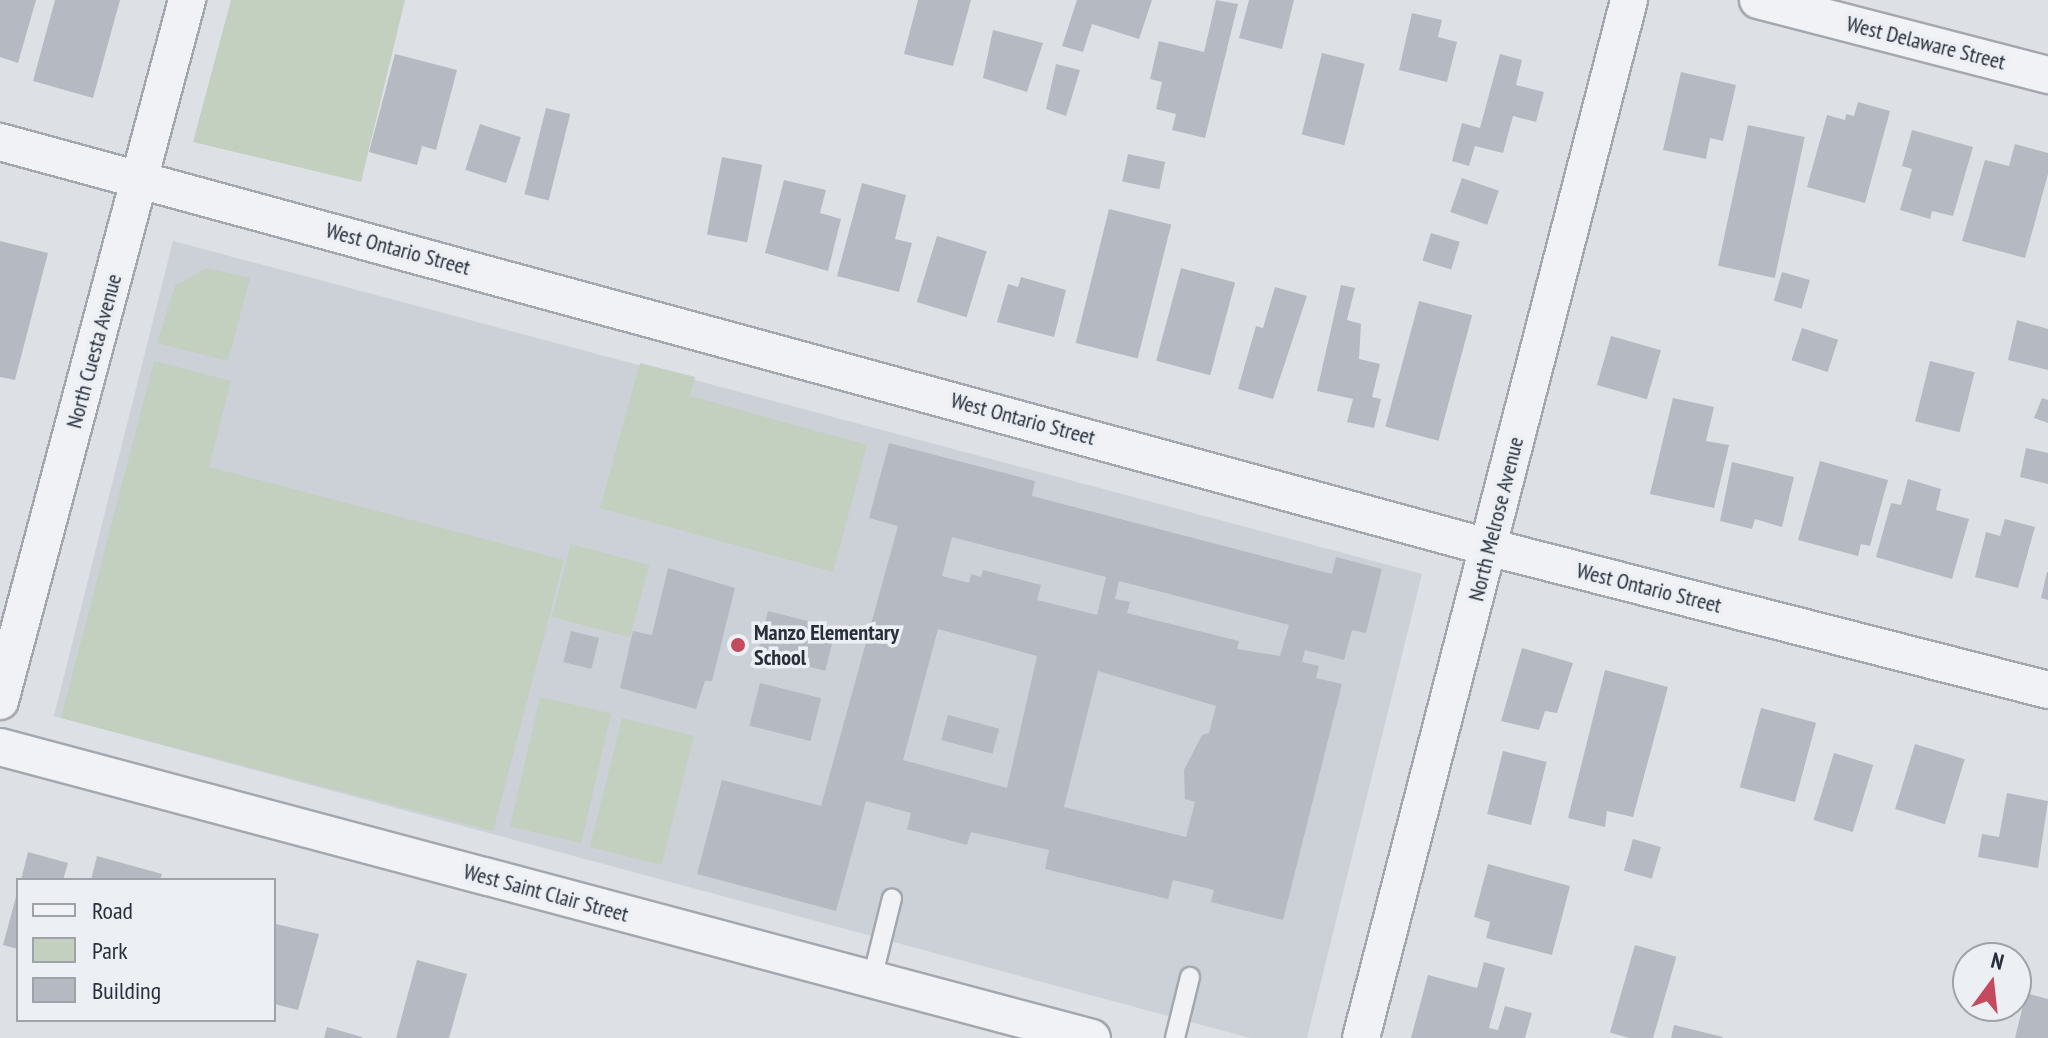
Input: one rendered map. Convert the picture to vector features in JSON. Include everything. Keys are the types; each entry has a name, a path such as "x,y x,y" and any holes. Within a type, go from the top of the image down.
{"street":[{"name":"North Cuesta Avenue","path":"0,701 187,0"},
{"name":"North Melrose Avenue","path":"1361,1038 1629,0"},
{"name":"West Delaware Street","path":"1758,0 2048,75"},
{"name":"West Ontario Street","path":"0,142 1488,547 2048,690"},
{"name":"West Saint Clair Street","path":"0,747 1092,1038"}],"lane":[{"path":"872,979 892,898"},
{"path":"1175,1038 1190,977"}],"shaded area":[{"name":"Manzo Elementary School","path":"173,241 1422,574 1307,1038 1250,1038 54,716"}],"green space":[{"path":"231,0 405,0 361,182 193,142"},
{"path":"207,268 250,278 228,361 157,343 175,286"},
{"path":"154,361 231,381 209,467 564,560 493,831 61,718"},
{"path":"640,363 695,377 690,396 867,445 833,572 600,508"},
{"path":"571,544 649,565 630,637 552,616"},
{"path":"540,697 611,713 581,843 510,827"},
{"path":"622,718 694,736 662,865 590,847"}],"building":[{"path":"0,0 36,0 18,63 0,57"},
{"path":"55,0 120,0 93,98 33,81"},
{"path":"918,0 971,0 953,66 904,54"},
{"path":"1077,0 1152,0 1139,39 1092,24 1083,52 1062,46"},
{"path":"1216,0 1238,4 1205,138 1172,130 1176,114 1156,109 1162,82 1150,79 1159,41 1204,52"},
{"path":"1249,0 1294,0 1282,49 1239,38"},
{"path":"1412,13 1442,20 1438,37 1457,42 1447,82 1399,70"},
{"path":"993,30 1043,43 1027,92 983,78"},
{"path":"1322,53 1365,64 1344,145 1302,135"},
{"path":"395,54 457,70 436,150 422,146 417,165 369,152"},
{"path":"1500,54 1522,60 1516,85 1544,92 1536,122 1513,116 1503,153 1475,146 1469,166 1452,161 1462,123 1480,128"},
{"path":"1056,64 1080,70 1066,116 1046,109"},
{"path":"1681,72 1736,85 1723,141 1710,138 1706,159 1663,150"},
{"path":"1858,102 1890,111 1865,203 1807,187 1827,115 1845,120 1846,114 1854,116"},
{"path":"546,108 570,114 549,200 524,194"},
{"path":"480,124 521,137 506,183 465,170"},
{"path":"1748,125 1805,137 1775,278 1718,266"},
{"path":"1912,130 1973,147 1953,216 1932,211 1930,219 1900,210 1912,169 1902,166"},
{"path":"2015,144 2048,153 2048,174 2025,258 1962,241 1985,160 2009,166"},
{"path":"1128,154 1165,162 1159,189 1122,181"},
{"path":"722,157 762,165 747,242 707,235"},
{"path":"1462,178 1499,191 1487,225 1450,212"},
{"path":"784,180 826,190 820,213 841,219 828,271 765,253"},
{"path":"862,183 906,195 895,239 912,243 899,292 837,276"},
{"path":"1109,209 1171,224 1138,358 1076,343"},
{"path":"1431,233 1460,242 1451,270 1423,261"},
{"path":"937,236 987,251 967,317 917,302"},
{"path":"0,241 48,253 15,380 0,377"},
{"path":"1181,268 1235,282 1210,375 1156,361"},
{"path":"1782,272 1810,280 1802,309 1774,301"},
{"path":"1021,277 1066,290 1054,337 997,322 1008,284 1018,287"},
{"path":"1341,285 1355,288 1347,320 1361,324 1359,359 1380,364 1372,397 1381,399 1374,428 1347,422 1353,399 1317,391"},
{"path":"1275,287 1307,296 1273,399 1238,389 1256,326 1263,328"},
{"path":"1419,301 1472,315 1438,441 1385,427"},
{"path":"2017,320 2048,329 2048,370 2008,360"},
{"path":"1802,328 1838,340 1828,372 1791,360"},
{"path":"1611,336 1661,350 1647,399 1597,385"},
{"path":"1930,361 1975,372 1960,432 1915,421"},
{"path":"1673,398 1714,407 1706,441 1729,445 1714,508 1650,494"},
{"path":"2042,398 2048,400 2048,423 2034,418"},
{"path":"889,443 1035,481 1032,496 1332,574 1336,557 1382,569 1366,633 1352,630 1344,660 1305,650 1302,662 1319,666 1316,678 1342,684 1283,920 1211,902 1214,890 1173,880 1168,899 1045,869 1049,850 971,832 967,845 907,829 911,813 866,801 836,911 697,874 722,780 821,806 898,526 869,518","holes":["952,537 1106,577 1097,615 1037,600 1041,585 983,570 981,577 971,574 969,583 942,576","1119,581 1289,625 1280,656 1237,649 1239,641 1127,613 1130,602 1115,599","938,629 1037,656 1007,788 903,760","1098,671 1216,706 1209,733 1202,735 1184,770 1185,799 1195,802 1186,837 1064,807"]},
{"path":"2026,448 2048,453 2048,484 2020,477"},
{"path":"1820,461 1888,480 1870,546 1861,544 1858,556 1798,540"},
{"path":"1732,462 1794,477 1782,527 1755,519 1752,529 1720,521"},
{"path":"1908,479 1941,489 1936,510 1969,519 1952,579 1876,557 1891,503 1901,505"},
{"path":"2005,519 2035,527 2018,588 1975,577 1986,532 2000,536"},
{"path":"668,568 735,588 712,681 705,681 696,709 620,688 633,631 652,635"},
{"path":"2048,572 2048,600 2041,598"},
{"path":"768,611 836,628 825,671 757,654"},
{"path":"571,631 599,638 591,669 563,662"},
{"path":"1522,648 1573,663 1557,713 1545,711 1539,730 1501,721"},
{"path":"1605,670 1668,687 1633,817 1607,811 1605,827 1568,818"},
{"path":"760,683 821,698 810,741 749,726"},
{"path":"1761,708 1816,723 1795,802 1740,787"},
{"path":"948,715 999,729 992,754 941,740"},
{"path":"1915,744 1965,759 1945,824 1895,809"},
{"path":"1503,751 1547,762 1531,825 1487,814"},
{"path":"1834,753 1873,765 1853,832 1814,820"},
{"path":"2007,793 2048,801 2038,868 1978,857 1982,834 1999,837"},
{"path":"1633,839 1661,847 1652,879 1624,871"},
{"path":"28,852 68,863 64,878 22,878"},
{"path":"97,856 162,874 161,878 92,878"},
{"path":"1488,864 1570,886 1552,955 1486,938 1490,922 1474,917"},
{"path":"16,897 16,948 3,945"},
{"path":"276,924 319,934 298,1010 276,1004"},
{"path":"1635,945 1676,957 1653,1038 1629,1038 1610,1032"},
{"path":"417,960 467,974 449,1038 396,1038"},
{"path":"1484,962 1505,968 1489,1028 1498,1030 1505,1006 1532,1013 1525,1038 1411,1038 1428,975 1477,988"},
{"path":"2032,995 2048,999 2048,1038 2015,1038 2019,1022 2032,1022"},
{"path":"1674,1025 1723,1037 1723,1038 1671,1038"},
{"path":"327,1027 362,1037 362,1038 324,1038"}],"place":[{"name":"Manzo Elementary School","path":"738,645"}]}
